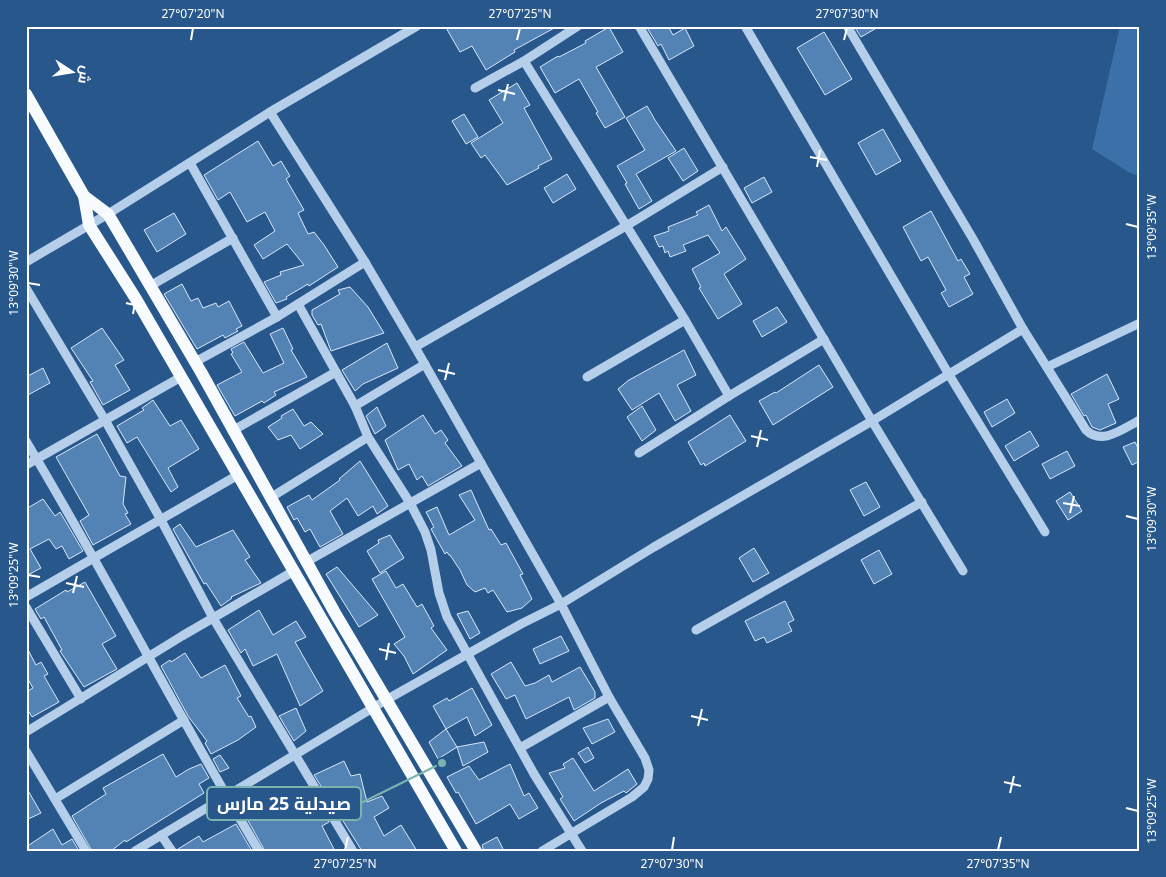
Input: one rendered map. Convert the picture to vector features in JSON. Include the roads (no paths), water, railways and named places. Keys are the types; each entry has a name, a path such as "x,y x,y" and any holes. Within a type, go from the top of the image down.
{"main road":[{"path":"26,94 84,196 89,225 136,298 456,851"},
{"path":"84,196 108,214 195,362 306,562 476,851"}],"street":[{"path":"475,88 524,61 578,26"},
{"path":"639,26 963,571"},
{"path":"745,26 948,373 1045,532"},
{"path":"847,26 973,239 1023,329 1086,430 1093,436 1109,436 1140,420"},
{"path":"26,262 108,214 270,112 412,27"},
{"path":"524,61 685,320 729,396"},
{"path":"270,112 365,262 415,347 562,604 609,696 645,758 649,770 648,779 644,786 632,796 542,851"},
{"path":"190,163 277,317"},
{"path":"415,347 626,226 723,167"},
{"path":"150,286 233,238"},
{"path":"195,362 277,317 365,262"},
{"path":"26,288 105,420 213,618 224,633 353,851"},
{"path":"298,304 355,406 368,437 410,503 425,532 431,550 439,593 447,617 520,748 582,851"},
{"path":"587,377 685,320"},
{"path":"1047,367 1140,324"},
{"path":"135,851 468,652 562,604 654,547 872,420 1023,329"},
{"path":"639,453 824,338"},
{"path":"355,406 424,364"},
{"path":"232,431 336,372"},
{"path":"26,465 181,377"},
{"path":"270,498 368,437"},
{"path":"26,441 226,796 259,851"},
{"path":"306,562 480,463"},
{"path":"26,597 238,475"},
{"path":"696,630 922,502"},
{"path":"26,732 294,571"},
{"path":"26,607 81,699"},
{"path":"520,748 609,696"},
{"path":"55,799 184,720"},
{"path":"26,751 86,851"},
{"path":"162,835 172,851"}],"place":[{"name":"صيدلية 25 مارس","path":"442,763"}]}
